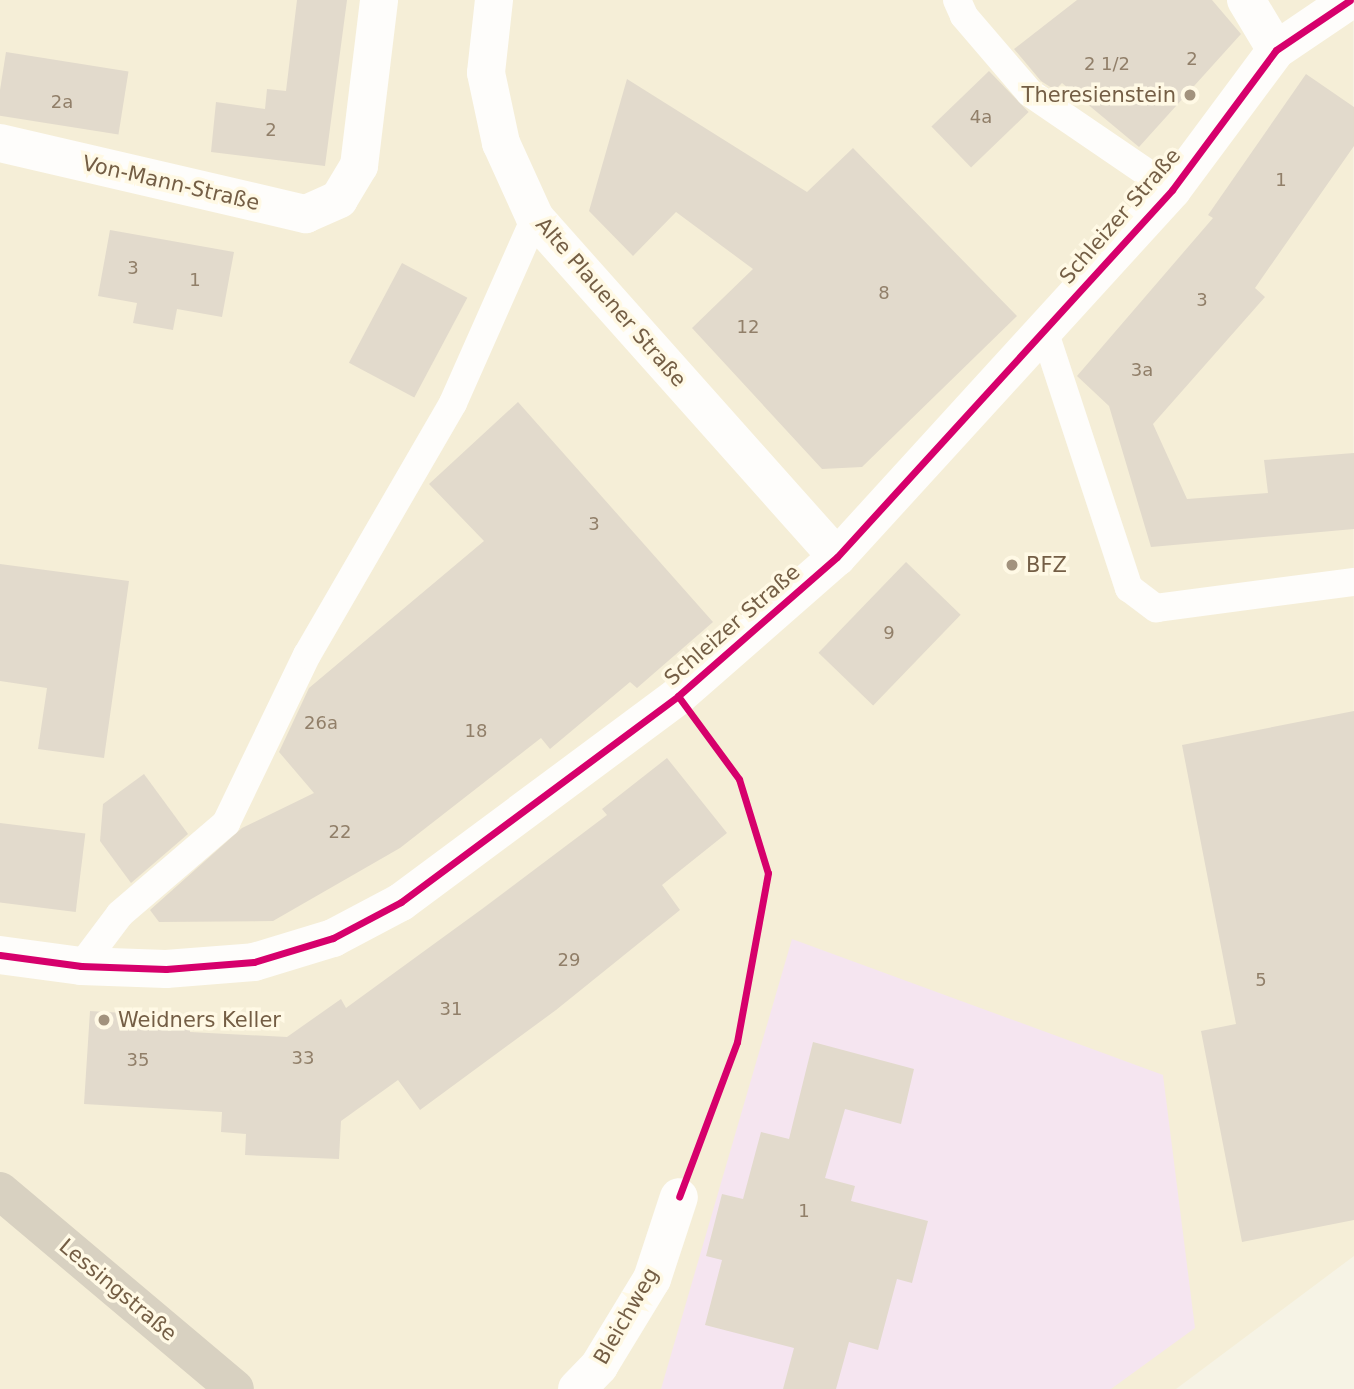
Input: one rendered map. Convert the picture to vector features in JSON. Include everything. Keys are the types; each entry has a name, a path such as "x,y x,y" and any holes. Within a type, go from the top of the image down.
{"main road":[{"name":"Lessingstraße","path":"0,1191 235,1389"}],"street":[{"name":"Von-Mann-Straße","path":"0,143 306,214 339,199 359,166 379,0"},
{"name":"Alte Plauener Straße","path":"494,0 486,73 501,143 535,218 837,556"},
{"path":"1246,0 1276,50"},
{"name":"Schleizer Straße","path":"0,955 81,966 166,969 254,962 333,938 401,902 678,696 837,556 1172,190 1276,50 1350,0"},
{"name":"Bleichweg","path":"578,1389 599,1366 652,1279 679,1197"}],"lane":[{"path":"957,0 964,16 1030,93 1172,190"},
{"path":"81,966 120,914 226,823 307,655 453,403 535,218"},
{"path":"1044,330 1129,588 1156,608 1354,582"}],"shaded area":[{"path":"0,0 1353,0 1354,1256 1176,1389 0,1389"},
{"path":"792,939 1163,1075 1195,1328 1111,1389 661,1389"}],"building":[{"path":"297,0 347,0 325,166 211,152 216,102 265,109 267,89 286,91"},
{"path":"1077,0 1212,0 1241,34 1139,147 1062,83 1055,90 1041,81 1014,49"},
{"path":"6,52 128,71 118,135 0,116 0,90"},
{"path":"989,71 1029,112 971,168 931,127"},
{"path":"1306,74 1354,107 1354,146 1255,288 1265,297 1153,424 1187,499 1268,493 1264,460 1354,453 1354,529 1151,547 1109,406 1077,376 1213,218 1208,215"},
{"path":"627,79 807,192 853,148 1017,316 862,467 822,469 692,328 753,269 676,212 633,256 589,211"},
{"path":"110,230 234,252 222,317 177,309 173,330 133,323 137,303 98,296"},
{"path":"402,263 467,298 414,398 349,363"},
{"path":"518,402 713,622 637,688 630,682 550,749 541,738 400,848 273,921 159,922 150,910 242,828 314,793 279,752 309,688 484,541 429,484"},
{"path":"906,562 961,615 873,705 818,653"},
{"path":"0,564 129,581 104,758 38,749 47,688 0,681"},
{"path":"1354,711 1354,1220 1242,1242 1201,1031 1236,1024 1182,745"},
{"path":"667,758 727,833 662,885 680,910 556,1010 420,1110 398,1080 341,1121 339,1159 245,1155 246,1134 221,1132 222,1112 84,1104 90,1011 191,1017 190,1032 287,1037 341,999 346,1008 482,909 607,815 602,809"},
{"path":"144,774 188,834 131,883 100,841 103,804"},
{"path":"0,823 85,833 76,912 0,903"},
{"path":"813,1042 914,1069 901,1124 845,1109 825,1178 855,1186 851,1201 928,1221 912,1283 897,1279 878,1350 849,1342 836,1389 783,1389 794,1348 705,1325 722,1260 706,1256 722,1194 743,1199 761,1132 789,1139"}],"cycle path":[{"path":"0,955 81,966 166,969 254,962 333,938 401,902 678,696 837,557 1172,190 1276,50 1350,0"},
{"path":"678,696 739,779 768,873 737,1042 679,1197"}],"place":[{"name":"Theresienstein","path":"1190,95"},
{"name":"BFZ","path":"1012,565"},
{"name":"Weidners Keller","path":"104,1020"}]}
